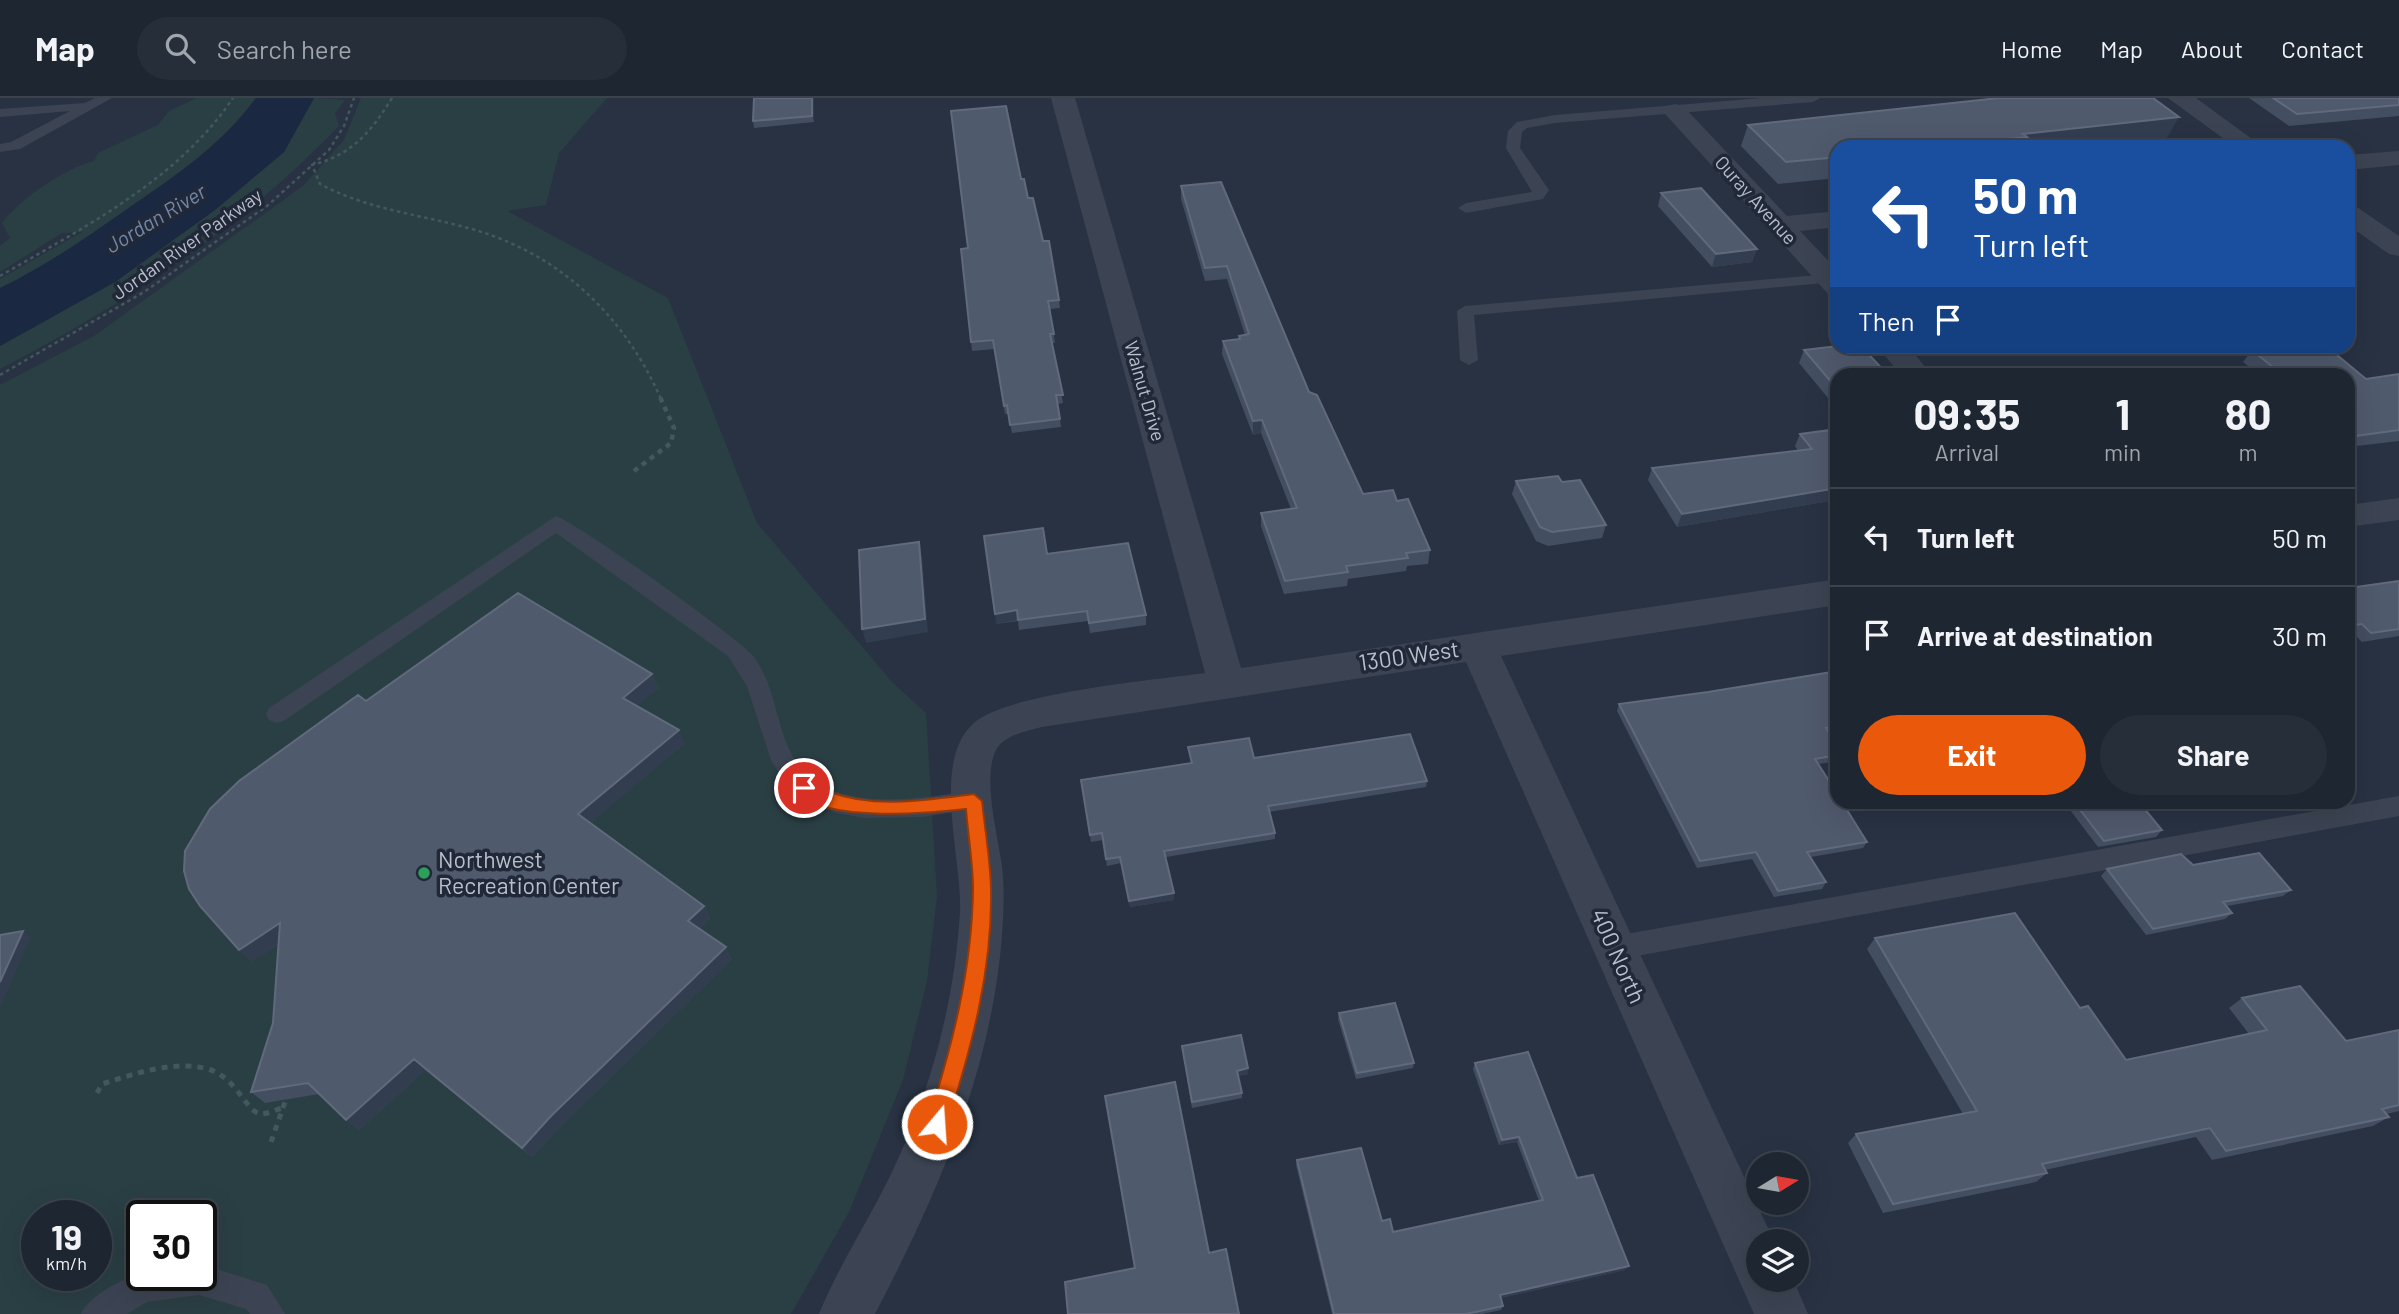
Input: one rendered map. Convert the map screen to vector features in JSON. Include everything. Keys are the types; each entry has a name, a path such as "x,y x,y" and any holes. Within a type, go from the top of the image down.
{"street":[{"name":"Walnut Drive","path":"1063,98 1227,683"},
{"path":"2180,98 2241,140"},
{"name":"Ouray Avenue","path":"1675,111 1830,281"},
{"path":"2355,162 2399,158"},
{"path":"2355,218 2399,248"},
{"path":"1780,226 1830,220"},
{"path":"1898,354 1911,368"},
{"path":"2355,515 2399,509"},
{"name":"1300 West","path":"974,801 972,760 985,735 1002,724 1042,712 1830,593"},
{"name":"400 North","path":"1478,646 1746,1237"},
{"path":"846,1314 882,1248 929,1147 960,1052 978,965 982,887 974,801"},
{"path":"1771,1292 1781,1314"}],"lane":[{"path":"1466,208 1538,196 1541,190 1513,148 1515,131 1522,125 1555,119 1813,98"},
{"path":"0,113 98,102"},
{"path":"7,147 98,102"},
{"path":"1469,360 1465,311 1830,284"},
{"path":"277,714 556,523 736,650 749,663 765,700 779,754 804,788 827,799 870,808 924,807 974,801"},
{"path":"1615,948 2399,806"},
{"path":"97,1314 143,1287 199,1279 256,1296 269,1314"}],"path":[{"path":"0,276 52,246 167,168 204,138 233,98"},
{"name":"Jordan River Parkway","path":"0,374 92,327 196,258 278,199 330,149 349,119 354,98"},
{"path":"392,98 377,123 357,147 338,160 312,165 320,184 338,195 474,229 523,251 585,292 613,317 635,346 674,428 671,443 634,471"},
{"path":"97,1093 102,1084 151,1068 195,1067 233,1080 245,1094 250,1109 262,1114 282,1108"},
{"path":"271,1142 286,1099"}],"green space":[{"path":"197,98 256,98 227,131 177,174 63,253 0,288 0,279 82,232 62,233 0,272 0,246 10,238 2,223 10,213 57,178 94,161 98,153 158,125 169,111"},
{"path":"314,98 345,100 335,113 339,126 262,198 222,231 137,290 93,318 0,369 0,346 115,282 215,210 284,152"},
{"path":"361,98 607,98 559,153 546,205 507,211 668,298 757,523 893,683 926,713 937,896 927,981 903,1080 849,1212 791,1314 0,1314 0,385 94,336 303,186 344,140"}],"water":[{"name":"Jordan River","path":"256,98 314,98 284,152 215,210 115,282 0,346 0,288 63,253 177,174 227,131"}],"building":[{"path":"754,98 812,98 812,116 753,121"},
{"path":"1999,98 2153,98 2179,117 2023,134 2027,137 1999,140 1830,140 1830,158 1786,162 1748,125"},
{"path":"2273,98 2399,98 2399,105 2297,114"},
{"path":"1006,106 1021,179 1024,179 1028,198 1033,198 1043,241 1049,241 1059,300 1048,301 1054,334 1050,334 1063,395 1056,395 1060,419 1010,425 1007,405 1004,406 993,340 971,342 961,249 968,248 951,111"},
{"path":"1221,182 1309,392 1317,395 1363,494 1393,490 1397,501 1408,499 1430,550 1406,553 1408,558 1346,566 1348,572 1285,581 1261,513 1297,508 1262,420 1253,421 1223,341 1240,339 1239,336 1249,334 1227,266 1205,268 1181,186"},
{"path":"1701,188 1757,249 1716,254 1661,193"},
{"path":"1830,347 1830,354 1868,354 1881,368 1830,368 1830,381 1804,350"},
{"path":"2257,354 2336,354 2353,368 2274,368"},
{"path":"2355,370 2366,379 2399,374 2399,430 2355,436"},
{"path":"1830,430 1830,489 1682,514 1652,468 1812,449 1800,434"},
{"path":"1558,476 1562,482 1580,480 1606,525 1552,532 1540,527 1516,481"},
{"path":"1043,528 1047,554 1128,543 1146,615 1089,623 1087,611 1018,620 1017,610 995,614 984,536"},
{"path":"919,542 925,619 862,629 859,550"},
{"path":"2399,581 2399,629 2371,633 2362,624 2355,625 2355,587"},
{"name":"Northwest Recreation Center","path":"518,593 652,674 623,698 679,730 578,814 704,906 688,921 726,947 551,1116 522,1148 414,1059 346,1120 308,1083 251,1092 273,1023 280,923 239,950 200,906 189,889 184,871 185,851 210,809 239,781 358,695 366,701"},
{"path":"1830,672 1830,727 1826,728 1830,734 1830,756 1815,759 1830,782 1830,809 1846,809 1867,842 1807,852 1826,882 1778,891 1756,852 1700,861 1619,704"},
{"path":"1410,734 1427,781 1268,806 1275,833 1164,851 1174,893 1129,901 1120,857 1106,859 1102,833 1090,835 1081,780 1192,763 1188,747 1249,738 1254,758"},
{"path":"2079,809 2145,809 2162,830 2104,841"},
{"path":"2259,853 2291,890 2223,902 2232,913 2153,929 2107,869 2181,854 2193,865"},
{"path":"2015,913 2080,1008 2088,1006 2126,1060 2267,1030 2242,998 2300,986 2346,1041 2399,1030 2399,1105 2382,1109 2389,1117 2226,1151 2210,1128 2042,1164 2047,1173 1893,1204 1856,1134 1977,1111 1875,938"},
{"path":"23,931 0,982 0,935"},
{"path":"1395,1003 1414,1063 1357,1073 1339,1013"},
{"path":"1241,1035 1248,1068 1237,1071 1242,1093 1192,1102 1182,1046"},
{"path":"1528,1052 1577,1178 1593,1175 1629,1266 1500,1295 1503,1306 1466,1314 1334,1314 1297,1160 1361,1148 1382,1221 1390,1219 1393,1232 1543,1200 1519,1137 1502,1140 1475,1063"},
{"path":"1175,1082 1209,1253 1226,1249 1239,1314 1068,1314 1065,1282 1135,1268 1105,1096"}],"place":[{"name":"Northwest Recreation Center","path":"424,873"}],"route":[{"path":"804,788 827,799 870,808 897,809 974,801 982,887 978,965 960,1052 937,1124"}]}
